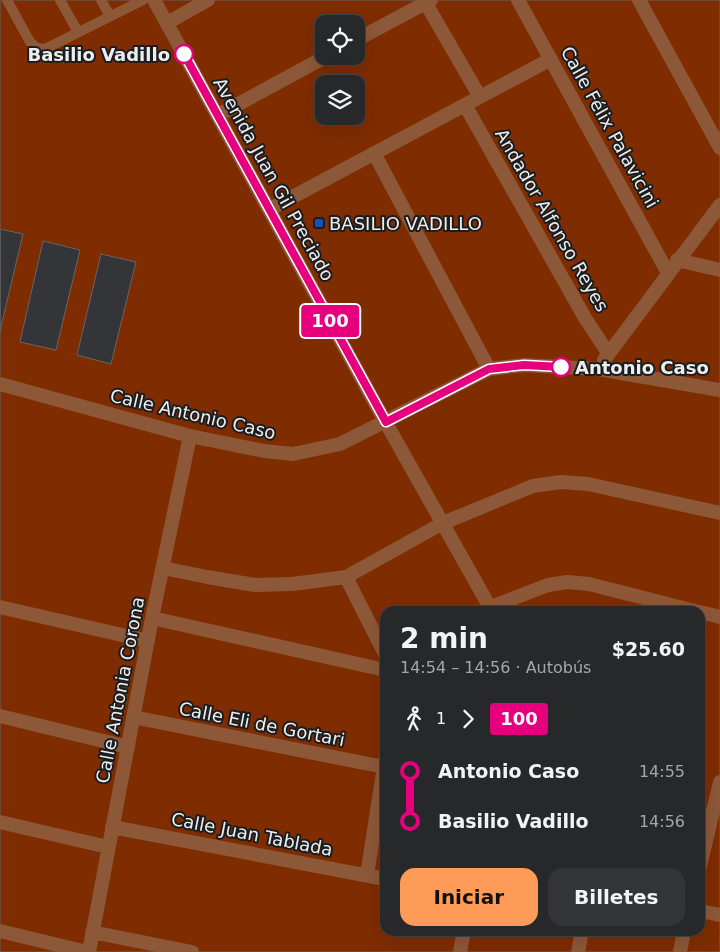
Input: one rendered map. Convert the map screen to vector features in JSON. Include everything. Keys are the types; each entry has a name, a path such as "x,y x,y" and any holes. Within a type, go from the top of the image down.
{"street":[{"name":"Avenida Juan Gil Preciado","path":"154,0 489,606"},
{"path":"167,23 208,0"},
{"name":"Calle Félix Palavicini","path":"518,0 668,273"},
{"path":"639,0 720,148"},
{"path":"365,35 427,1 480,97"},
{"path":"270,209 550,59"},
{"path":"218,115 315,62"},
{"name":"Andador Alfonso Reyes","path":"465,105 585,318 608,353"},
{"path":"374,153 489,369"},
{"path":"598,369 677,260 720,205"},
{"path":"677,260 720,270"},
{"name":"Calle Antonio Caso","path":"0,384 190,436 264,451 293,454 340,444 489,369 524,365 598,369 720,390"},
{"name":"Calle Antonia Corona","path":"88,952 152,618 190,436"},
{"path":"163,568 255,585 292,584 346,576 443,523 533,486 561,482 588,484 720,513"},
{"path":"346,576 380,644"},
{"path":"498,606 548,585 567,582 588,584 651,606"},
{"path":"0,607 148,641"},
{"path":"705,613 720,617"},
{"path":"152,618 380,669"},
{"path":"0,716 128,747"},
{"name":"Calle Eli de Gortari","path":"133,717 380,762"},
{"path":"705,845 720,782"},
{"path":"367,875 380,794"},
{"path":"0,822 108,847"},
{"name":"Calle Juan Tablada","path":"112,827 380,878"},
{"path":"705,912 720,915"},
{"path":"0,931 88,952"},
{"path":"92,932 192,952"},
{"path":"460,952 463,936"},
{"path":"578,952 581,936"},
{"path":"680,952 683,936"}],"lane":[{"path":"7,0 30,42 37,48 45,49 143,0"},
{"path":"60,0 78,32"},
{"path":"101,0 110,16"}],"building":[{"path":"0,0 720,0 720,952 0,952"},
{"path":"0,229 23,234 0,331"},
{"path":"43,241 80,250 56,350 20,342"},
{"path":"101,254 136,262 111,364 77,355"}],"bus line":[{"name":"100","path":"184,54 386,422 489,369 524,365 561,367"}],"place":[{"name":"Basilio Vadillo","path":"184,54"},
{"name":"BASILIO VADILLO","path":"319,223"},
{"name":"Antonio Caso","path":"561,367"}]}
